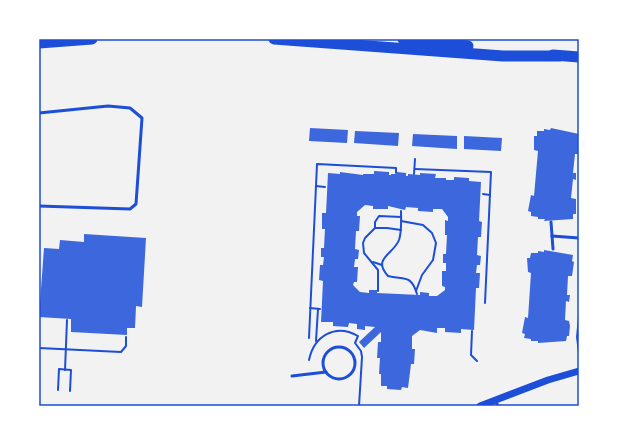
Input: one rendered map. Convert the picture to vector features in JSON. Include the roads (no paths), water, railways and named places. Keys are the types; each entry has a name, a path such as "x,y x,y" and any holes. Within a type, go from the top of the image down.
{"highway":[{"path":"39,42 92,39"},
{"path":"274,39 503,56 579,57"},
{"path":"403,39 559,56"}],"street":[{"path":"480,406 497,403 548,380 579,371"}],"lane":[{"path":"39,113 108,106 130,108 136,111 142,118 136,204 130,209 39,206"},
{"path":"551,222 552,248"},
{"path":"552,236 579,238"},
{"path":"292,376 326,372 336,379 348,377 355,366 352,354 342,348 330,350 324,360 326,372"}]}
